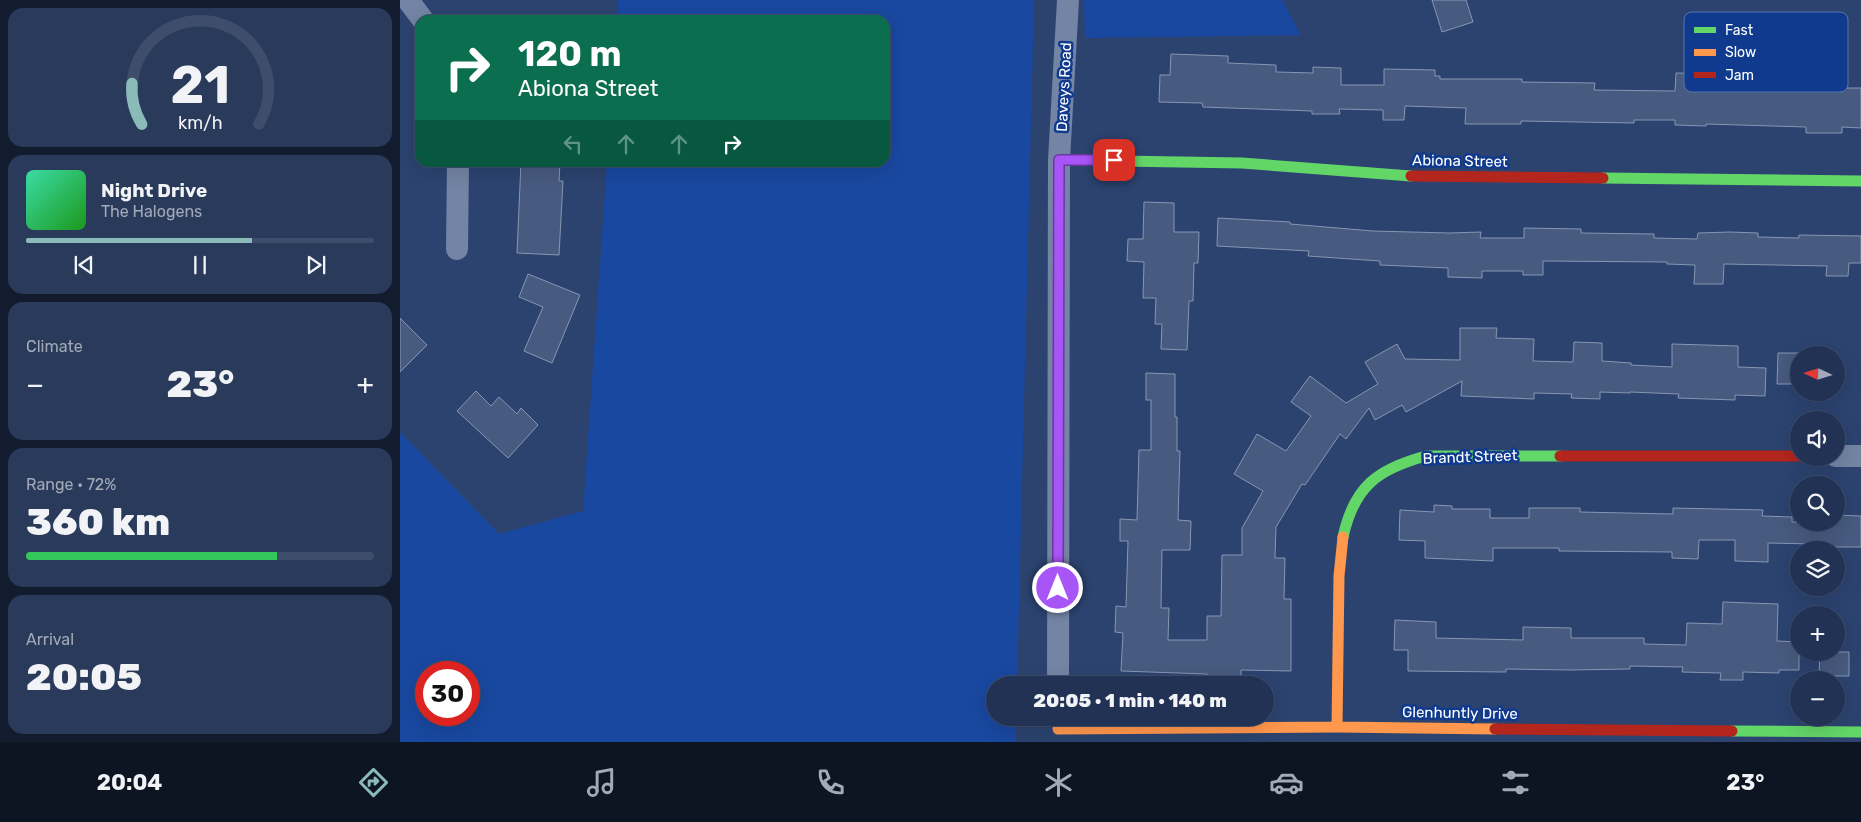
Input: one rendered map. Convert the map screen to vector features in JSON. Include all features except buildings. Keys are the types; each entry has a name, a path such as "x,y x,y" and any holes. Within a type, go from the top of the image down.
{"street":[{"path":"408,0 419,15"},
{"name":"Daveys Road","path":"1058,676 1059,160 1068,0"},
{"name":"Abiona Street","path":"1059,160 1242,163 1393,176 1861,181"},
{"path":"457,249 458,167"},
{"name":"Brandt Street","path":"1337,727 1340,558 1346,519 1360,494 1377,475 1404,461 1426,456 1790,456"},
{"path":"1845,456 1861,456"},
{"name":"Glenhuntly Drive","path":"1058,729 1337,727 1507,735 1861,732"}],"shaded area":[{"path":"618,0 1034,0 1017,676 986,676 986,726 1016,726 1016,742 400,742 400,432 499,534 583,511 607,167 890,167 890,15 617,15"},
{"path":"1084,0 1282,0 1301,35 1085,38"}],"traffic: fast":[{"path":"1059,160 1242,163 1411,176"},
{"path":"1603,178 1861,181"},
{"path":"1343,537 1354,505 1361,493 1381,474 1409,461 1426,456 1560,456"},
{"path":"1732,731 1861,732"}],"traffic: slow":[{"path":"1337,727 1339,576 1343,537"},
{"path":"1058,729 1337,727 1495,729"}],"traffic: jam":[{"path":"1411,176 1603,178"},
{"path":"1560,456 1790,456"},
{"path":"1495,729 1732,731"}],"route":[{"path":"1058,588 1059,160 1114,160"}]}
